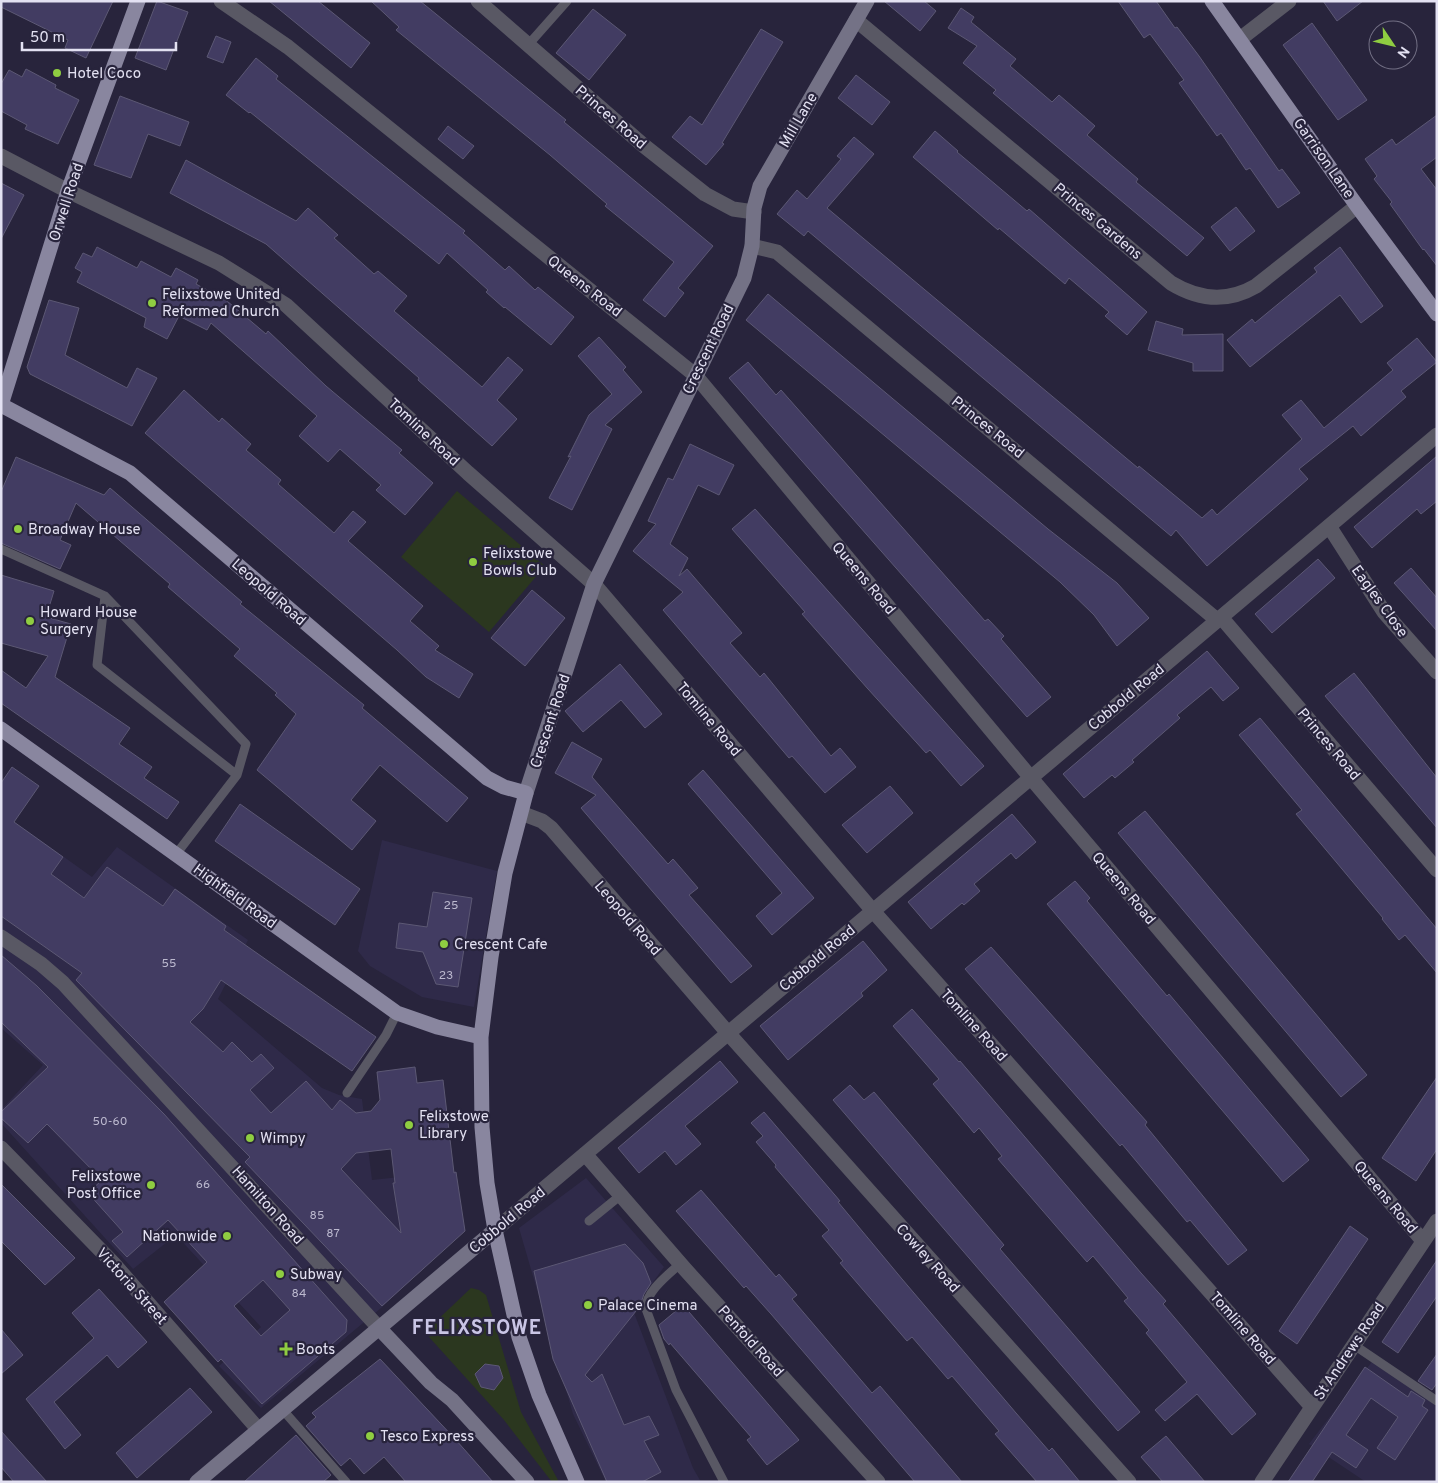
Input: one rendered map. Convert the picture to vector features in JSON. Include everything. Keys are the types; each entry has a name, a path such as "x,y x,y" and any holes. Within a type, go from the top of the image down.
{"main road":[{"name":"Orwell Road","path":"1,405 68,191 138,1"},
{"name":"Garrison Lane","path":"1212,1 1357,206 1437,314"},
{"name":"Leopold Road","path":"1,405 130,473 487,778 504,787 526,793"},
{"name":"Highfield Road","path":"1,730 178,854 398,1013 437,1027 481,1037"},
{"name":"Crescent Road","path":"495,1230 487,1183 482,1127 481,1037 502,891 526,793"},
{"path":"495,1230 519,1337 539,1395 577,1482"}],"street":[{"name":"Queens Road","path":"221,1 295,53 695,375 1031,778 1423,1241"},
{"name":"Princes Road","path":"478,1 643,145 705,194 733,209 754,212"},
{"name":"Mill Lane","path":"752,246 756,197 764,179 867,1"},
{"path":"1240,39 1289,1"},
{"name":"Princes Gardens","path":"856,20 1171,283 1192,294 1214,298 1245,293 1357,206"},
{"name":"Tomline Road","path":"1,156 68,191 219,263 286,305 468,473 594,584 873,911 1312,1406"},
{"name":"Crescent Road","path":"526,793 594,584 744,278 752,246"},
{"name":"Princes Road","path":"752,246 777,252 1219,619 1437,870"},
{"name":"Cobbold Road","path":"197,1482 1437,435"},
{"name":"Eagles Close","path":"1329,526 1384,612 1437,672"},
{"name":"Leopold Road","path":"520,813 542,821 551,828 728,1033"},
{"name":"Hamilton Road","path":"1,937 41,964 63,983 379,1328 431,1383 452,1400 527,1482"},
{"name":"Cowley Road","path":"728,1033 1129,1482"},
{"name":"Victoria Street","path":"1,1148 112,1263 258,1429"},
{"name":"Penfold Road","path":"585,1154 680,1263 878,1482"},
{"name":"St Andrews Road","path":"1262,1482 1437,1220"}],"lane":[{"path":"528,45 567,1"},
{"path":"1,549 106,596 246,744 237,775 178,854"},
{"path":"106,596 97,665 237,775"},
{"path":"347,1094 386,1035 398,1013"},
{"path":"589,1221 621,1195"},
{"path":"680,1263 651,1295 646,1309 676,1390 724,1482"},
{"path":"1354,1345 1437,1401"},
{"path":"282,1409 346,1482"}],"shaded area":[{"path":"22,827 92,877 117,847 248,940 218,999 322,1088 339,1095 362,1099 372,1180 455,1171 465,1230 381,1308 261,1408 219,1366 261,1327 176,1235 133,1269 1,1123 1,1110 43,1065 1,1028 1,843 8,848"},
{"path":"382,840 497,871 474,1007 422,997 370,966 358,951"},
{"path":"586,1178 664,1267 633,1310 693,1468 701,1482 606,1482 573,1414 519,1228"},
{"path":"1374,1359 1437,1401 1437,1482 1366,1482 1309,1444"}],"green space":[{"name":"Felixstowe Bowls Club","path":"457,491 545,566 489,632 401,557"},
{"path":"471,1288 479,1290 486,1295 521,1412 558,1480 557,1482 552,1482 504,1420 429,1337 431,1326"}],"building":[{"path":"1,1 113,1 86,58 65,48 68,40 1,7"},
{"path":"157,1 188,12 166,70 135,58"},
{"path":"269,1 318,1 370,43 351,68"},
{"path":"371,1 420,1 566,120 564,122 713,246 678,288 684,293 665,317 643,300 674,262 605,206 607,204 550,155 396,30 399,27"},
{"path":"884,1 924,1 936,11 920,31"},
{"path":"1118,1 1156,1 1175,28 1177,27 1199,56 1279,171 1282,169 1300,193 1278,208 1250,168 1246,170 1221,133 1217,136 1179,83 1184,80 1150,34 1144,38"},
{"path":"1323,1 1363,1 1337,21"},
{"path":"961,8 974,17 971,22 1016,59 1010,66 1052,102 1059,95 1095,126 1087,135 1138,179 1136,182 1204,238 1187,256 993,93 996,90 963,63 977,46 948,28"},
{"path":"593,9 626,35 589,80 556,53"},
{"path":"1312,23 1367,100 1338,120 1283,45"},
{"path":"761,29 783,42 722,143 724,144 706,165 672,137 690,116 702,125"},
{"path":"216,36 231,42 223,63 207,57"},
{"path":"256,58 278,76 276,79 465,231 463,233 505,270 509,266 535,290 538,287 574,317 551,345 504,308 486,292 488,290 447,253 439,264 250,112 226,95"},
{"path":"26,69 56,85 55,88 79,100 58,144 25,129 27,125 1,111 1,84 9,70 22,77"},
{"path":"856,75 890,102 872,125 838,98"},
{"path":"120,96 189,122 180,146 148,134 131,178 94,165"},
{"path":"1437,115 1437,157 1421,169 1437,190 1437,266 1390,204 1392,202 1374,179 1377,176 1365,159 1392,139 1396,145"},
{"path":"448,126 474,146 463,159 438,139"},
{"path":"935,131 1027,211 1029,209 1147,312 1127,335 1105,316 1109,312 1069,278 1065,284 999,228 998,230 913,157"},
{"path":"854,137 874,154 827,208 1138,468 1139,466 1202,518 1212,509 1217,515 1302,439 1282,415 1301,400 1324,428 1393,370 1387,363 1417,338 1437,362 1401,391 1406,397 1361,436 1353,426 1299,469 1308,479 1207,566 1176,530 1171,536 808,231 804,236 777,214 797,190 807,199 841,159 837,156"},
{"path":"186,160 296,221 308,208 338,235 334,238 374,274 378,271 407,296 394,311 482,387 508,357 523,370 497,400 517,419 492,446 418,380 419,378 266,244 170,193"},
{"path":"1,183 24,195 1,239"},
{"path":"1236,207 1255,231 1230,251 1211,227"},
{"path":"97,247 137,268 141,261 171,277 176,268 198,280 196,284 227,301 266,334 268,331 326,386 402,450 399,453 433,483 405,515 376,490 381,485 340,449 328,462 299,436 317,416 211,323 207,330 179,316 167,339 144,327 146,318 77,282 82,272 75,268 83,253 92,257"},
{"path":"1340,247 1383,306 1361,323 1340,295 1250,367 1227,340 1252,319 1255,323 1317,272 1314,268"},
{"path":"768,294 1048,529 1117,583 1149,618 1117,646 1094,615 1060,582 746,320"},
{"path":"49,300 79,308 65,355 127,388 137,368 157,378 132,426 30,374 27,367"},
{"path":"1156,321 1183,329 1182,335 1223,334 1223,371 1193,371 1193,363 1148,350"},
{"path":"599,337 626,367 623,370 642,392 605,425 612,429 572,510 549,498 571,456 568,457 589,415 612,394 578,356"},
{"path":"748,362 776,395 781,390 985,621 988,619 1004,636 1001,639 1051,697 1027,717 729,378"},
{"path":"184,390 219,422 222,418 251,444 246,450 281,480 278,484 334,533 353,511 366,522 348,541 423,606 410,621 439,646 435,650 473,674 459,698 426,677 145,433"},
{"path":"690,444 734,465 719,495 698,485 670,544 688,558 679,576 687,569 742,633 730,643 760,677 764,673 831,756 840,748 856,767 825,793 792,756 789,758 663,610 683,592 633,551 656,524 648,521 668,478 673,480"},
{"path":"1437,456 1437,501 1421,514 1417,509 1372,548 1354,527"},
{"path":"16,457 104,495 110,488 242,602 240,604 364,705 362,708 468,798 447,822 380,765 351,800 376,821 352,850 257,770 296,714 275,695 277,693 234,656 240,649 168,587 170,584 76,503 60,540 71,545 60,569 1,543 1,492"},
{"path":"755,509 984,766 961,786 930,750 926,753 868,689 802,614 805,612 732,529"},
{"path":"1318,559 1335,578 1272,633 1255,614"},
{"path":"1411,568 1437,598 1437,631 1394,583"},
{"path":"1,575 54,591 46,617 71,624 55,677 130,728 119,744 152,767 144,778 179,802 167,819 1,703 1,670 26,688 48,656 1,643"},
{"name":"Felixstowe Bowls Club","path":"532,590 565,618 525,666 491,638"},
{"path":"1207,651 1239,688 1223,701 1211,687 1177,715 1180,718 1132,760 1134,762 1115,778 1112,775 1084,798 1063,774"},
{"path":"620,664 662,714 645,728 621,700 583,732 565,711"},
{"path":"1354,673 1437,778 1437,828 1325,696"},
{"path":"1260,718 1437,929 1437,973 1405,935 1399,940 1383,918 1296,814 1302,810 1239,735"},
{"path":"572,742 602,759 592,777 668,864 673,859 698,888 689,895 752,966 731,983 581,808 596,795 555,773"},
{"path":"12,767 39,786 14,822 63,857 51,874 84,898 107,867 163,906 175,889 226,926 224,930 376,1037 352,1071 221,980 203,1009 190,1022 223,1052 232,1042 252,1062 261,1054 274,1068 250,1090 271,1113 306,1081 332,1110 340,1100 356,1113 371,1111 380,1100 377,1072 415,1067 417,1083 443,1080 454,1173 456,1172 465,1231 382,1306 245,1162 250,1157 76,980 82,973 1,916 1,783","holes":["391,1149 395,1183 393,1183 401,1233 341,1169 356,1153"]},
{"path":"703,770 814,898 772,935 756,916 782,893 688,784"},
{"path":"890,786 913,813 867,853 842,825"},
{"path":"240,804 360,889 335,925 215,841"},
{"path":"1145,811 1367,1075 1341,1097 1118,833"},
{"path":"1012,814 1036,842 1016,859 1011,853 974,884 980,891 964,905 962,903 931,929 908,902"},
{"path":"1075,881 1090,898 1087,901 1167,996 1169,994 1309,1160 1283,1182 1047,904"},
{"path":"433,892 472,898 458,987 436,984 423,952 396,948 399,923 427,927"},
{"path":"863,941 887,970 861,993 863,996 788,1060 760,1026"},
{"path":"991,947 1147,1122 1145,1125 1247,1250 1228,1265 1190,1220 1187,1222 1122,1144 1120,1146 965,969"},
{"path":"1,955 37,986 164,1114 347,1320 346,1332 262,1404 221,1359 218,1362 164,1302 207,1262 168,1220 127,1257 112,1241 123,1232 88,1193 102,1180 47,1124 28,1143 1,1118 1,1112 48,1067 1,1022","holes":["263,1280 290,1310 261,1336 234,1306"]},
{"path":"912,1009 960,1061 1166,1301 1163,1304 1256,1414 1232,1435 1197,1394 1165,1421 1155,1410 1187,1382 1146,1333 1149,1330 1124,1301 1128,1298 1093,1256 1087,1262 998,1159 1002,1156 979,1128 974,1133 933,1084 939,1079 893,1026"},
{"path":"720,1061 738,1082 685,1126 701,1144 676,1165 665,1151 639,1173 618,1148"},
{"path":"1437,1077 1437,1149 1416,1181 1382,1158"},
{"path":"850,1085 864,1100 874,1092 1004,1245 1000,1249 1140,1412 1118,1431 833,1100"},
{"path":"764,1112 1016,1413 1049,1451 1052,1448 1080,1482 1037,1482 995,1434 999,1431 952,1376 948,1379 912,1337 907,1341 840,1263 843,1261 822,1236 829,1230 756,1142 763,1136 751,1123"},
{"path":"1,1184 75,1258 45,1285 1,1241"},
{"path":"701,1190 776,1277 779,1274 797,1295 792,1299 872,1393 880,1386 962,1482 915,1482 771,1314 746,1286 744,1288 676,1211"},
{"path":"1350,1226 1368,1239 1297,1344 1279,1331"},
{"path":"625,1244 643,1263 651,1283 644,1294 640,1306 585,1375 592,1382 602,1374 624,1425 649,1416 659,1435 644,1441 661,1472 642,1482 607,1482 553,1359 534,1271"},
{"path":"1437,1260 1437,1296 1398,1353 1382,1342"},
{"path":"99,1289 147,1342 118,1368 107,1355 54,1402 81,1435 65,1449 26,1399 94,1338 72,1313"},
{"path":"683,1305 799,1440 767,1465 747,1440 751,1437 670,1343 669,1345 664,1339 659,1325"},
{"path":"1,1329 23,1355 1,1374"},
{"path":"1437,1354 1437,1383 1432,1390 1418,1381"},
{"path":"380,1359 493,1482 406,1482 384,1457 364,1474 350,1458 341,1466 306,1426 316,1417 312,1413"},
{"path":"485,1364 499,1366 503,1378 494,1390 481,1387 475,1374"},
{"path":"1365,1367 1408,1397 1411,1391 1425,1400 1422,1406 1428,1410 1395,1460 1377,1448 1398,1417 1371,1398 1346,1435 1368,1450 1356,1468 1332,1452 1312,1482 1288,1482"},
{"path":"190,1388 212,1412 137,1478 116,1453"},
{"path":"1,1431 47,1482 14,1482 1,1467"},
{"path":"296,1435 331,1475 323,1482 244,1482"},
{"path":"1166,1436 1205,1482 1163,1482 1141,1457"}],"place":[{"name":"Hotel Coco","path":"57,73"},
{"name":"Felixstowe United Reformed Church","path":"152,303"},
{"name":"Broadway House","path":"18,529"},
{"name":"Felixstowe Bowls Club","path":"473,562"},
{"name":"Howard House Surgery","path":"30,621"},
{"name":"Crescent Cafe","path":"444,944"},
{"name":"Felixstowe Library","path":"409,1125"},
{"name":"Wimpy","path":"250,1138"},
{"name":"Felixstowe Post Office","path":"151,1185"},
{"name":"Nationwide","path":"227,1236"},
{"name":"Subway","path":"280,1274"},
{"name":"Palace Cinema","path":"588,1305"},
{"name":"Boots","path":"286,1349"},
{"name":"Tesco Express","path":"370,1436"}],"district":[{"name":"FELIXSTOWE","path":"477,1327"}]}
